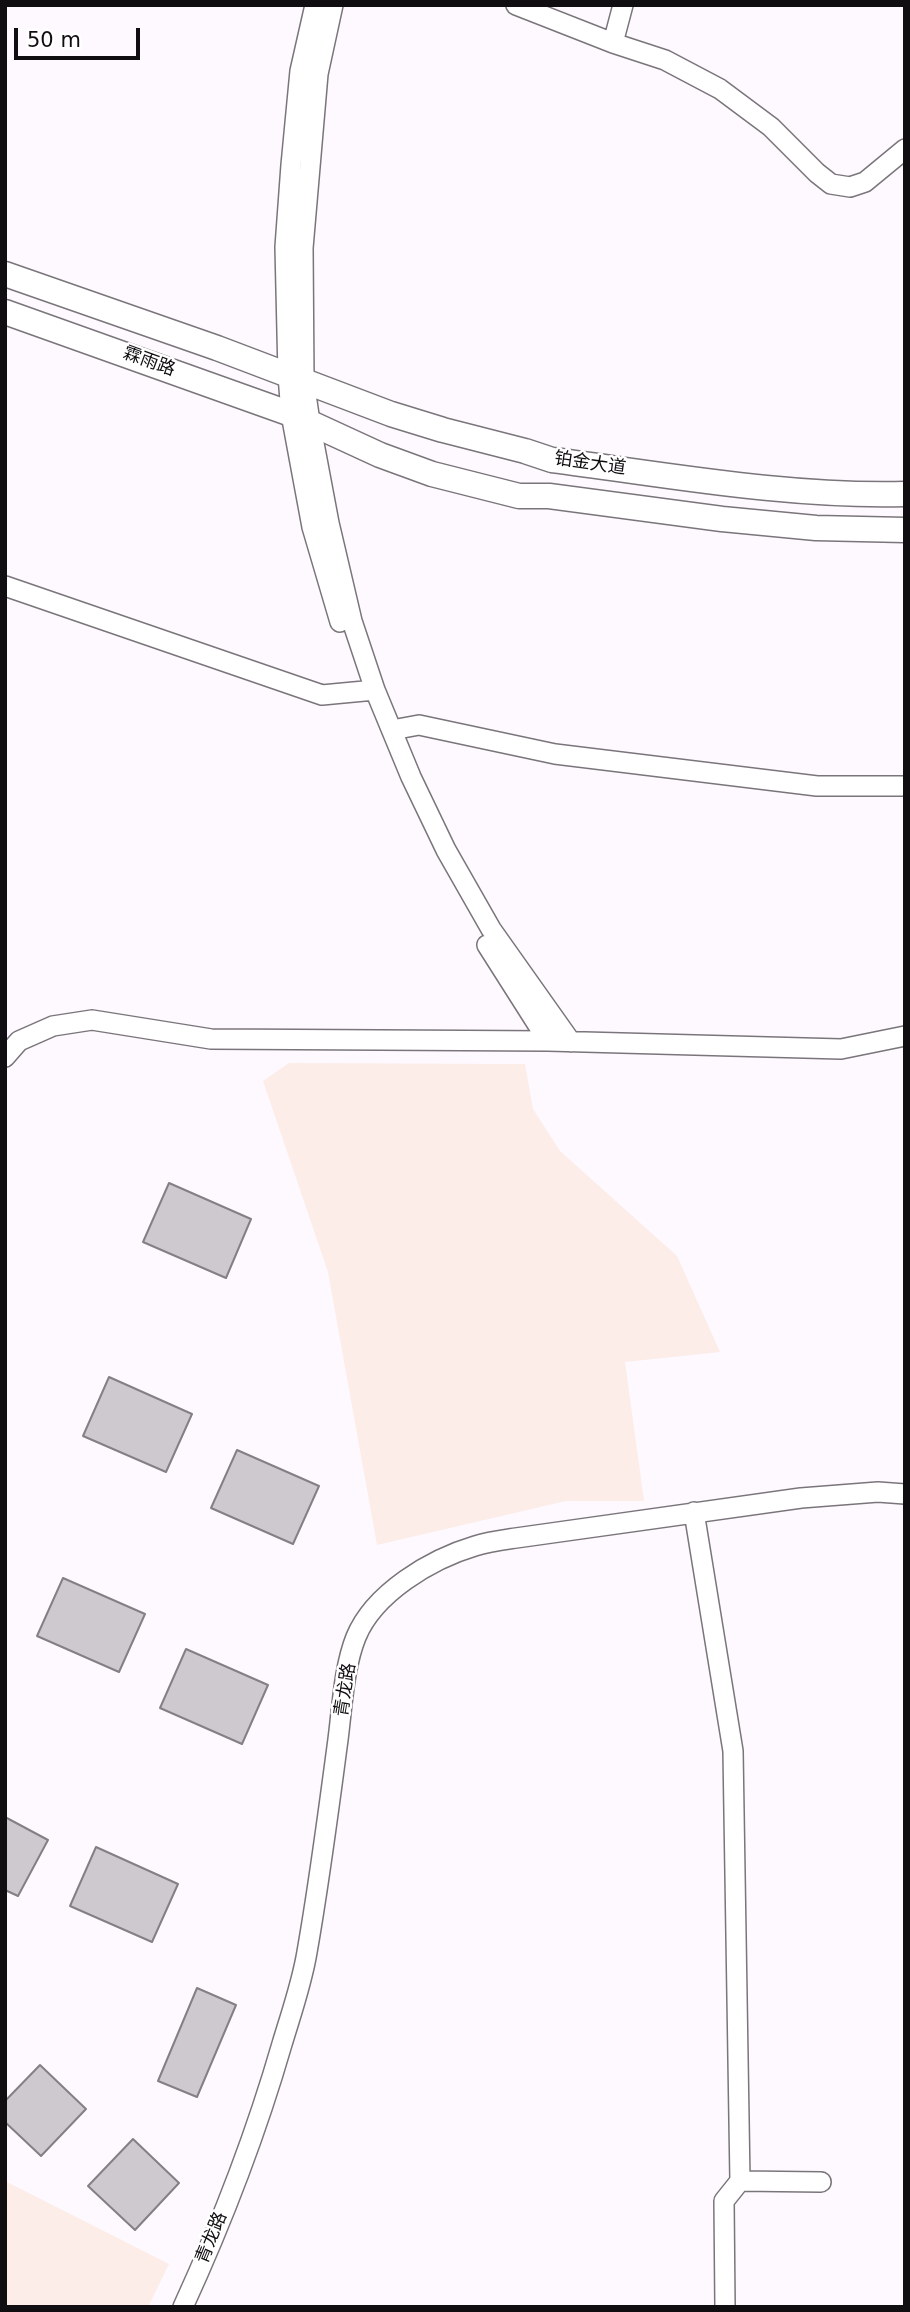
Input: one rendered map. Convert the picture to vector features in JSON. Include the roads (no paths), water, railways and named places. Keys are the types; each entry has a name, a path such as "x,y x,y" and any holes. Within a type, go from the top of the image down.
{"main road":[{"name":"霖雨路","path":"5,274 296,378"},
{"name":"霖雨路","path":"5,312 300,418"},
{"name":"铂金大道","path":"296,378 404,418 552,460 806,491 905,494"},
{"name":"铂金大道","path":"300,418 432,474 519,496 549,496 722,519 816,528 905,530"}],"street":[{"path":"315,5 300,71 285,247 312,527 368,690 436,857 482,937 548,1041"},
{"path":"296,378 303,248 318,74 333,5"},
{"path":"516,5 665,60 720,89 771,127 831,184 850,187 865,182 905,149"},
{"path":"613,43 624,5"},
{"path":"5,586 322,695 368,690"},
{"path":"368,690 392,730 446,850 491,929 571,1042"},
{"path":"392,730 419,725 555,754 817,786 905,786"},
{"path":"5,1057 19,1041 52,1026 92,1020 211,1039 548,1041 841,1049 905,1036"},
{"name":"青龙路","path":"183,2307 204,2261 264,2106 307,1956 321,1872 346,1677 356,1637 378,1604 404,1581 442,1558 476,1545 801,1498 878,1492 905,1494"},
{"path":"694,1512 733,1751 740,2180 724,2201 725,2307"},
{"path":"740,2180 821,2182"}]}
